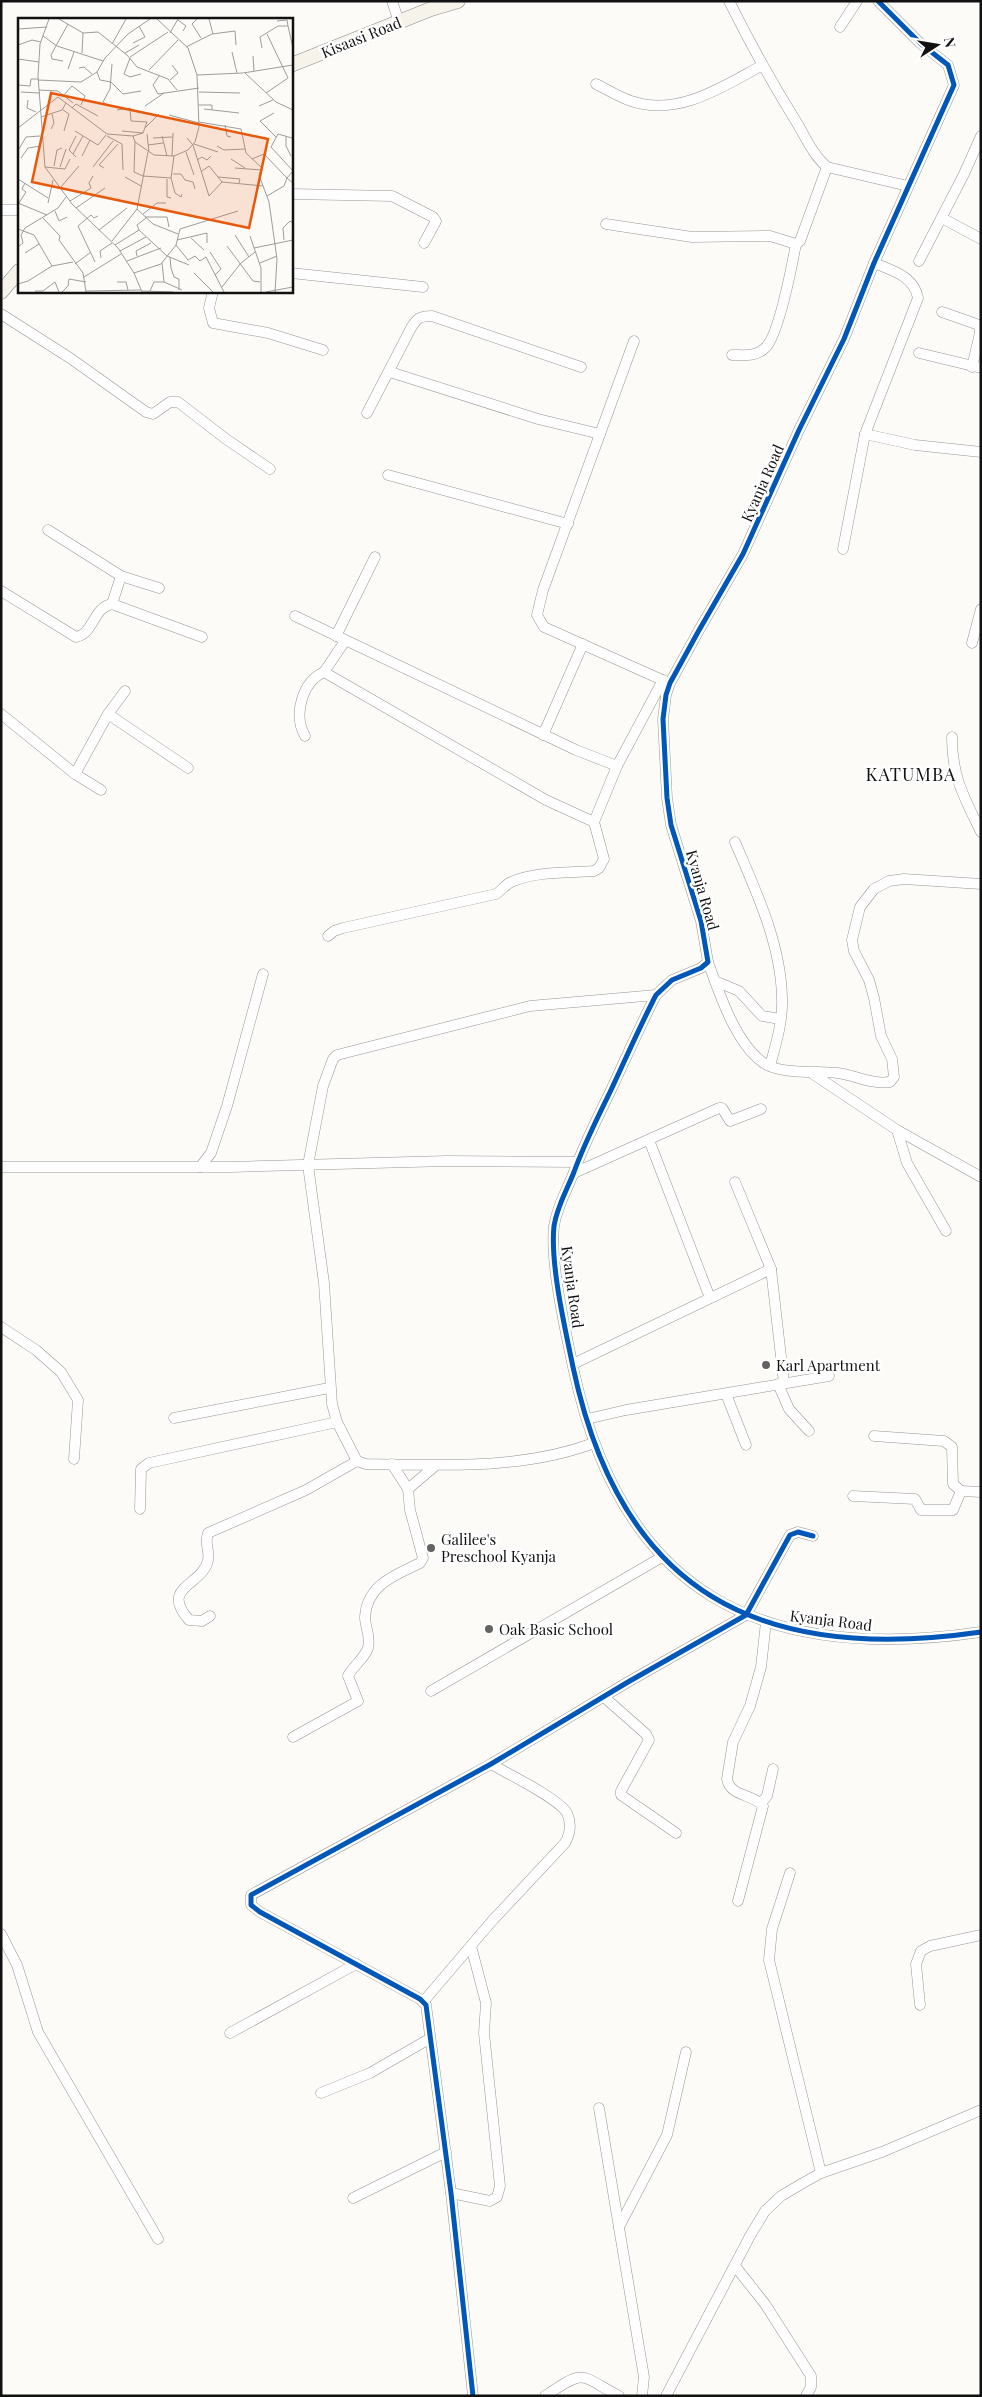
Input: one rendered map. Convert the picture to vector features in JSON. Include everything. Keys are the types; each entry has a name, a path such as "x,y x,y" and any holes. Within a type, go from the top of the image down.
{"main road":[{"name":"Kisaasi Road","path":"292,65 458,1"},
{"path":"1,292 18,272"}],"street":[{"path":"392,1 399,22"},
{"path":"729,1 761,66 811,148 827,167 908,186"},
{"path":"840,27 857,1"},
{"name":"Kyanja Road","path":"878,1 920,43 948,65 954,86 874,263 844,339 799,430 744,554 667,682 663,719 667,798 671,825 701,921 708,962 701,968 672,980 656,995 577,1162 557,1211 554,1242 564,1322 594,1443 618,1494 662,1557 710,1596 746,1615 809,1633 896,1639 981,1632"},
{"path":"596,84 631,101 651,105 668,105 688,102 761,66"},
{"path":"919,261 980,139"},
{"path":"732,355 757,354 769,344 788,282 796,244 800,241 827,167"},
{"path":"292,194 392,196 433,217 436,221 424,243"},
{"path":"1,210 18,210"},
{"path":"942,218 981,240"},
{"path":"606,224 692,237 770,236 796,244"},
{"path":"843,549 865,434 918,298 917,289 906,277 874,263"},
{"path":"292,273 423,287"},
{"path":"212,292 209,308 213,323 268,333 323,350"},
{"path":"920,353 976,368 979,326 942,312"},
{"path":"1,314 77,363 146,412 153,414 170,402 178,402 226,439 270,469"},
{"path":"367,413 390,372 411,328 417,319 422,316 432,316 581,367"},
{"path":"328,936 334,931 343,928 496,894 504,886 517,880 594,870 599,868 604,859 594,822 617,766 667,682 544,626 537,615 543,590 634,341"},
{"path":"390,372 538,419 600,434"},
{"path":"865,434 915,445 981,452"},
{"path":"388,475 568,524"},
{"path":"48,530 121,576 158,588"},
{"path":"305,736 300,722 304,695 310,682 324,672 375,557"},
{"path":"112,604 121,576"},
{"path":"1,591 76,637 83,635 100,608 112,604 202,637"},
{"path":"972,643 981,609"},
{"path":"295,616 588,756 617,766"},
{"path":"543,734 583,644"},
{"path":"324,672 546,800 576,816 594,822"},
{"path":"75,774 108,714 125,691"},
{"path":"1,714 75,774 101,790"},
{"path":"108,714 188,768"},
{"path":"952,737 952,762 956,778 981,832"},
{"path":"735,842 757,892 780,974 782,1000 780,1019 770,1066"},
{"path":"708,962 722,1002 740,1034 755,1055 770,1066 812,1074 837,1073 882,1084 890,1082 894,1077 892,1059 880,1036 869,980 854,951 852,940 860,906 874,890 889,881 904,879 981,884"},
{"path":"200,1167 211,1153 227,1106 262,974"},
{"path":"714,981 739,991 762,1016 780,1019"},
{"path":"357,1461 337,1422 330,1388 324,1283 308,1165 323,1086 333,1059 337,1055 530,1006 656,995"},
{"path":"812,1074 896,1130 981,1177"},
{"path":"574,1173 719,1108 722,1108 730,1121 761,1108"},
{"path":"896,1130 907,1163 946,1231"},
{"path":"649,1140 710,1298"},
{"path":"1,1167 200,1167 447,1161 577,1162"},
{"path":"735,1182 770,1269 781,1384 788,1409 809,1431"},
{"path":"573,1364 770,1269"},
{"path":"1,1327 36,1350 60,1372 78,1400 74,1459"},
{"path":"587,1419 829,1376"},
{"path":"174,1418 330,1388"},
{"path":"726,1394 746,1445"},
{"path":"140,1509 141,1469 149,1463 337,1422"},
{"path":"874,1436 944,1441 952,1447 953,1484 961,1491 981,1492"},
{"path":"210,1616 202,1621 189,1620 182,1612 178,1602 180,1592 203,1569 208,1560 205,1540 208,1534 306,1490 357,1461 435,1466 549,1458 594,1443"},
{"path":"293,1737 358,1701 348,1676 365,1654 368,1646 365,1617 367,1607 383,1580 420,1562 423,1558 410,1510 408,1489 392,1464"},
{"path":"408,1489 435,1466"},
{"path":"853,1496 915,1499 921,1510 950,1511 955,1508 961,1491"},
{"path":"473,2396 446,2152 429,2039 427,2009 424,2002 260,1912 252,1905 251,1896 491,1764 746,1615 790,1534 798,1532 813,1536"},
{"path":"431,1691 662,1557"},
{"path":"761,1803 734,1790 728,1785 727,1779 733,1742 750,1706 761,1667 766,1622"},
{"path":"604,1697 646,1734 649,1740 620,1791 621,1795 676,1833"},
{"path":"424,2002 471,1946 564,1843 570,1827 567,1814 558,1803 491,1764"},
{"path":"761,1803 767,1796 773,1769"},
{"path":"738,1901 763,1811 761,1803"},
{"path":"790,1873 772,1929 769,1960 821,2173"},
{"path":"1,1934 18,1965 38,2032 158,2239"},
{"path":"920,2005 916,1964 921,1951 930,1946 981,1935"},
{"path":"451,2193 490,2201 497,2197 500,2186 484,2032 486,2003 471,1946"},
{"path":"230,2033 356,1964"},
{"path":"321,2093 370,2073 429,2039"},
{"path":"619,2227 667,2135 686,2052"},
{"path":"599,2108 644,2377 642,2396"},
{"path":"666,2396 765,2211 781,2196 821,2173 891,2148 981,2110"},
{"path":"353,2198 446,2152"},
{"path":"735,2266 765,2304 811,2376 811,2386 806,2396"},
{"path":"545,2396 576,2377 588,2377 619,2396"}],"cycle path":[{"path":"878,1 920,43 948,65 954,85 874,263 844,339 799,430 743,554 670,683 666,695 663,719 667,798 671,825 701,921 708,962 701,968 672,980 656,995 587,1141 560,1205 554,1226 554,1259 573,1367 595,1445 626,1509 665,1559 712,1597 767,1622 831,1636 902,1639 981,1632"},
{"path":"473,2396 451,2193 426,2005 420,1999 260,1912 251,1905 251,1895 491,1764 628,1682 746,1615 790,1535 798,1532 813,1536"}],"place":[{"name":"Karl Apartment","path":"766,1365"},
{"name":"Galilee's Preschool Kyanja","path":"431,1548"},
{"name":"Oak Basic School","path":"489,1629"}],"district":[{"name":"KATUMBA","path":"911,774"}]}
